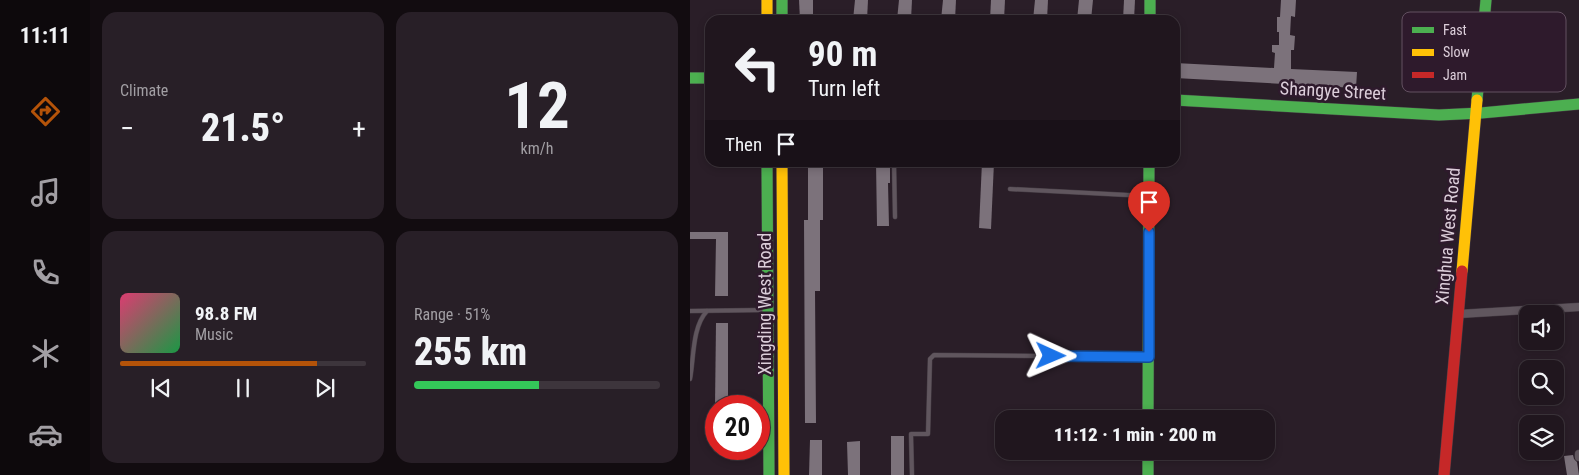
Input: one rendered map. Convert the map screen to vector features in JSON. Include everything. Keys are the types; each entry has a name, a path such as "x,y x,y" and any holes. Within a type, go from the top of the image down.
{"main road":[{"path":"767,0 767,15"},
{"path":"782,0 782,15"},
{"path":"1150,0 1150,15"},
{"path":"690,78 705,78"},
{"name":"Xinghua West Road","path":"1444,475 1478,92"},
{"name":"Shangye Street","path":"1180,100 1439,115 1579,104"},
{"name":"Xingding West Road","path":"767,167 769,475"},
{"name":"Xingding West Road","path":"782,167 784,475"},
{"path":"1148,410 1149,167"},
{"path":"1148,460 1148,475"}],"street":[{"path":"1459,314 1579,307"}],"lane":[{"path":"894,167 895,217"},
{"path":"1010,189 1149,196"},
{"path":"690,311 768,310"},
{"path":"690,379 700,322 708,311"},
{"path":"912,475 911,434 928,434 930,359 934,355 1149,357"}],"building":[{"path":"799,0 813,0 813,15 800,15"},
{"path":"855,0 868,0 867,15 854,15"},
{"path":"899,0 912,0 911,15 898,15"},
{"path":"943,0 956,0 955,15 942,15"},
{"path":"991,0 1005,0 1004,15 990,15"},
{"path":"1035,0 1048,0 1047,15 1034,15"},
{"path":"1079,0 1093,0 1092,15 1078,15"},
{"path":"1124,0 1135,0 1134,15 1123,15"},
{"path":"1281,0 1296,0 1295,17 1291,16 1290,35 1295,36 1294,50 1291,50 1291,69 1357,72 1356,88 1180,78 1180,63 1274,68 1275,53 1272,52 1272,45 1279,45 1277,17 1280,17"},
{"path":"808,167 823,167 823,220 820,220 820,291 815,291 816,423 805,423 804,220 808,220"},
{"path":"876,167 890,167 890,183 888,183 889,226 877,226"},
{"path":"982,167 994,167 991,229 979,228"},
{"path":"690,232 728,232 728,296 715,296 716,239 690,239"},
{"path":"716,323 728,323 728,395 715,395"},
{"path":"891,436 904,436 904,475 891,475"},
{"path":"810,440 822,440 822,475 809,475"},
{"path":"860,441 860,475 848,475 847,442"},
{"path":"1573,455 1577,462 1579,475 1567,475 1564,456"}],"traffic: fast":[{"path":"782,0 782,15"},
{"path":"1150,0 1150,15"},
{"path":"1485,12 1486,0"},
{"path":"690,78 705,78"},
{"path":"1477,100 1478,92"},
{"path":"1180,100 1439,115 1579,104"},
{"path":"767,167 769,475"},
{"path":"1148,410 1149,167"},
{"path":"1148,460 1148,475"}],"traffic: slow":[{"path":"767,0 767,15"},
{"path":"1462,271 1477,100"},
{"path":"782,167 784,475"}],"traffic: jam":[{"path":"1444,475 1462,271"}],"route":[{"path":"1051,356 1149,357 1149,232"}]}
